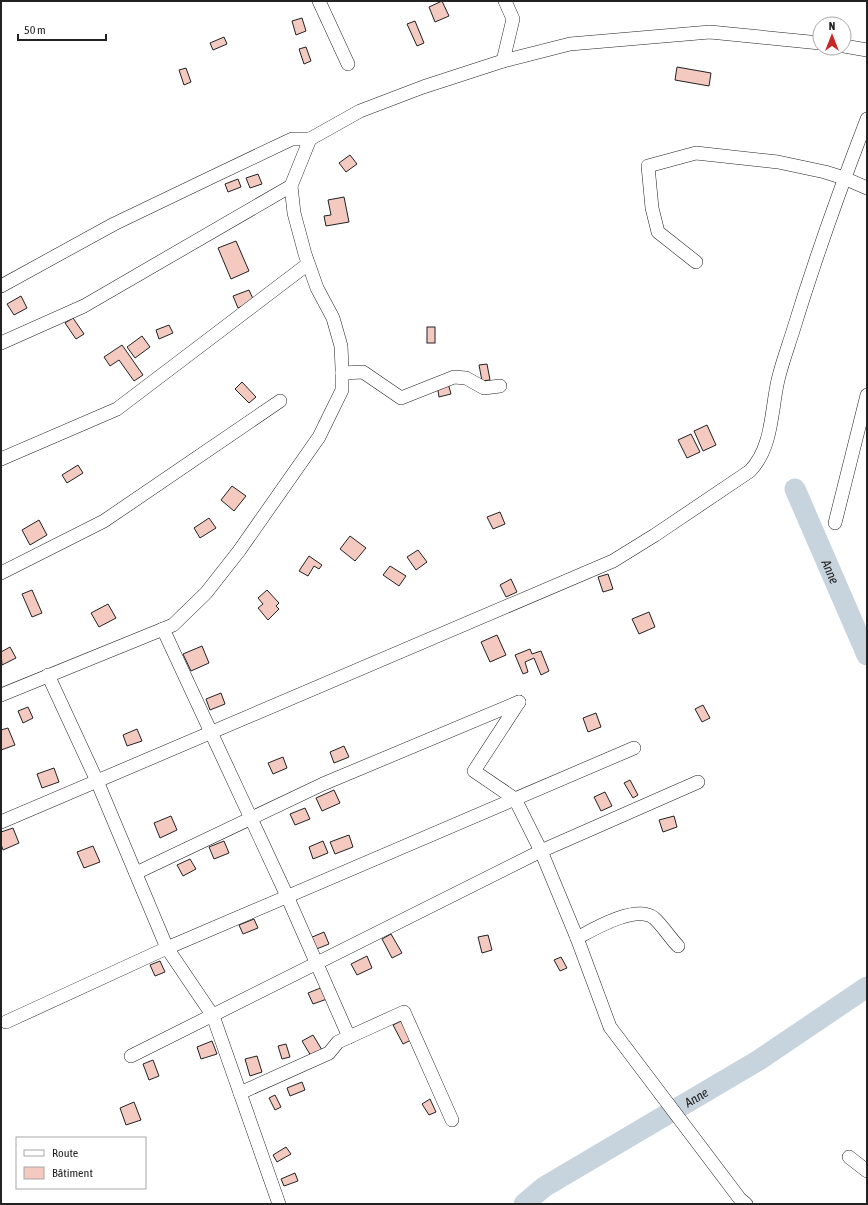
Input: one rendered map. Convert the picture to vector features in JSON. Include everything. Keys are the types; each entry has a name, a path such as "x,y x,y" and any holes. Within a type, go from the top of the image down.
{"street":[{"path":"319,1 348,64"},
{"path":"503,62 513,19 505,1"},
{"path":"1,286 114,224 212,176 292,139 310,140 360,111 423,86 570,44 702,33 812,42"},
{"path":"852,47 867,50"},
{"path":"1,822 613,560 655,535 750,471 757,464 768,441 778,380 786,352 844,178 867,120"},
{"path":"1,695 173,625 206,593 295,473 320,436 335,408 342,390 342,374 341,346 333,318 317,288 308,264 294,213 291,186 310,140"},
{"path":"696,262 658,232 652,208 648,166 696,153 778,162 844,178 867,188"},
{"path":"1,343 84,306 291,186"},
{"path":"1,459 117,409 308,264"},
{"path":"342,374 363,372 401,398 454,377 466,378 484,388 500,386"},
{"path":"835,524 867,396"},
{"path":"1,573 104,521 280,401"},
{"path":"163,629 317,962 348,1037"},
{"path":"48,675 97,781 167,948 213,1016 279,1204"},
{"path":"136,874 323,784 519,702 474,771 515,799 541,851 577,938 610,1027 740,1199 746,1204"},
{"path":"6,1022 167,948 634,748"},
{"path":"131,1056 541,851 698,782"},
{"path":"577,938 612,921 643,913 654,918 678,946"},
{"path":"240,1093 329,1053 338,1042 404,1012 452,1120"},
{"path":"849,1157 867,1171"}],"building":[{"path":"442,1 449,16 435,22 429,7"},
{"path":"302,18 306,31 296,35 292,21"},
{"path":"415,21 424,43 417,46 407,24"},
{"path":"224,37 227,44 213,50 210,43"},
{"path":"306,47 311,61 304,64 299,49"},
{"path":"677,67 711,73 709,86 675,80"},
{"path":"186,68 191,82 184,85 179,70"},
{"path":"350,155 357,164 346,172 339,163"},
{"path":"258,174 262,184 250,188 246,178"},
{"path":"238,179 241,187 228,192 225,184"},
{"path":"344,197 349,222 326,226 324,216 331,215 328,200"},
{"path":"236,241 249,271 231,279 218,248"},
{"path":"249,290 254,301 238,308 233,296"},
{"path":"21,296 27,308 14,315 7,304"},
{"path":"73,318 84,334 76,339 65,323"},
{"path":"169,325 173,333 159,339 156,330"},
{"path":"427,327 435,327 435,343 427,343"},
{"path":"142,336 150,347 135,358 127,347"},
{"path":"122,345 143,375 134,381 119,360 110,366 104,357"},
{"path":"487,364 490,380 482,381 479,365"},
{"path":"242,382 256,397 249,403 235,389"},
{"path":"448,383 451,394 439,397 437,385"},
{"path":"707,425 716,445 703,451 694,431"},
{"path":"691,434 700,452 687,458 678,440"},
{"path":"78,465 83,473 67,483 62,475"},
{"path":"232,486 246,496 234,511 221,500"},
{"path":"500,512 505,524 493,529 487,517"},
{"path":"209,518 216,528 200,538 194,528"},
{"path":"39,520 47,535 30,545 22,530"},
{"path":"350,536 366,548 355,561 340,549"},
{"path":"418,550 427,562 416,570 407,557"},
{"path":"309,556 322,565 319,569 314,566 308,576 299,571"},
{"path":"390,566 406,576 399,586 383,575"},
{"path":"608,574 613,589 603,592 598,577"},
{"path":"511,579 517,592 506,597 500,585"},
{"path":"32,590 42,613 32,617 22,594"},
{"path":"267,590 279,603 276,606 279,609 268,620 258,608 263,604 258,598"},
{"path":"108,604 116,618 99,627 91,613"},
{"path":"649,612 655,627 639,634 632,619"},
{"path":"497,635 506,655 490,662 481,642"},
{"path":"202,646 209,663 191,671 183,654"},
{"path":"10,647 16,658 2,665 1,652"},
{"path":"530,649 532,654 541,651 549,671 541,675 534,658 525,662 528,672 523,674 515,655"},
{"path":"221,693 225,704 210,710 206,699"},
{"path":"703,705 710,718 702,722 695,709"},
{"path":"28,707 33,718 23,723 18,711"},
{"path":"596,713 601,727 588,732 583,718"},
{"path":"8,728 15,745 1,750 1,730"},
{"path":"137,729 142,741 127,746 123,735"},
{"path":"344,746 349,757 334,763 330,752"},
{"path":"283,757 287,768 273,774 268,763"},
{"path":"54,768 59,782 42,788 37,774"},
{"path":"630,780 638,795 633,798 624,783"},
{"path":"334,790 340,803 322,811 316,798"},
{"path":"605,792 612,806 601,811 594,797"},
{"path":"305,808 310,819 295,825 290,814"},
{"path":"171,816 177,830 160,838 154,823"},
{"path":"674,816 677,827 663,832 659,820"},
{"path":"13,828 19,843 3,850 1,844 1,832"},
{"path":"349,835 353,847 335,854 330,842"},
{"path":"224,841 229,853 214,859 209,847"},
{"path":"323,841 328,853 313,859 309,847"},
{"path":"93,846 100,862 84,868 77,852"},
{"path":"190,859 196,869 183,876 177,865"},
{"path":"254,919 258,928 243,934 239,925"},
{"path":"324,932 329,944 314,950 310,938"},
{"path":"391,934 402,953 392,958 382,939"},
{"path":"488,935 492,950 482,953 478,937"},
{"path":"367,956 372,968 357,975 351,964"},
{"path":"561,957 567,968 560,971 554,960"},
{"path":"160,961 165,972 155,976 150,965"},
{"path":"323,987 327,999 313,1004 308,993"},
{"path":"401,1021 411,1040 403,1044 393,1025"},
{"path":"313,1035 322,1050 311,1056 302,1041"},
{"path":"212,1041 217,1054 201,1059 197,1047"},
{"path":"286,1044 290,1057 282,1059 278,1046"},
{"path":"257,1056 262,1072 250,1076 245,1059"},
{"path":"153,1060 159,1076 149,1080 143,1064"},
{"path":"302,1082 305,1090 290,1096 287,1088"},
{"path":"275,1095 281,1107 275,1110 269,1098"},
{"path":"430,1099 436,1112 429,1115 422,1104"},
{"path":"134,1102 141,1120 126,1125 120,1108"},
{"path":"286,1147 291,1154 277,1162 273,1155"},
{"path":"295,1173 298,1181 284,1186 281,1179"}],"waterway":[{"name":"Anne","path":"795,489 867,655"},
{"name":"Anne","path":"524,1204 544,1187 759,1060 867,987"}]}
